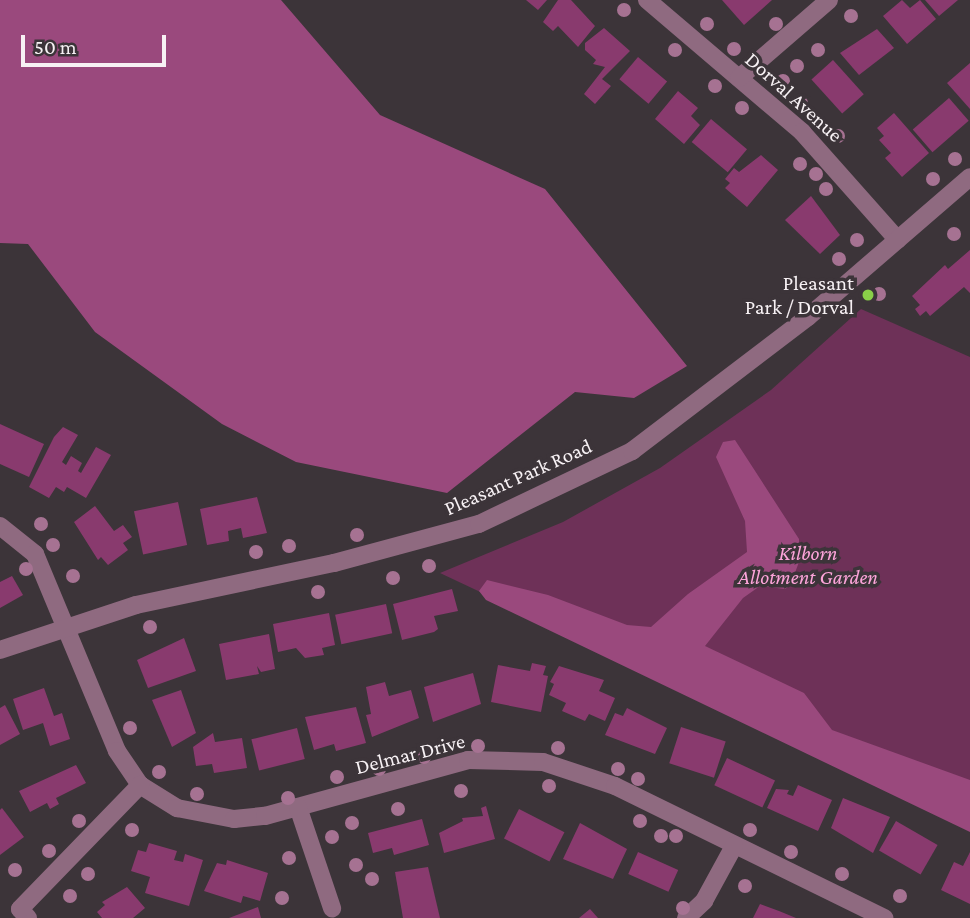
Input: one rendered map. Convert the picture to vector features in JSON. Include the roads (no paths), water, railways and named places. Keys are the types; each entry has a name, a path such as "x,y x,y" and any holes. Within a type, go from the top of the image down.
{"street":[{"name":"Dorval Avenue","path":"647,0 802,132 898,240"},
{"path":"739,78 829,0"},
{"name":"Pleasant Park Road","path":"0,650 67,627 202,589 401,547 487,521 632,451 786,335 970,177"},
{"name":"Delmar Drive","path":"0,526 35,554 117,751 140,785 177,808 234,819 298,807 468,760 543,762 615,786 884,918"},
{"path":"28,918 20,909 140,785"},
{"path":"298,807 332,908"},
{"path":"686,918 704,901 734,846"}],"place":[{"name":"Pleasant Park / Dorval","path":"868,295"}],"park label":[{"name":"Kilborn Allotment Garden","path":"808,565"}]}
